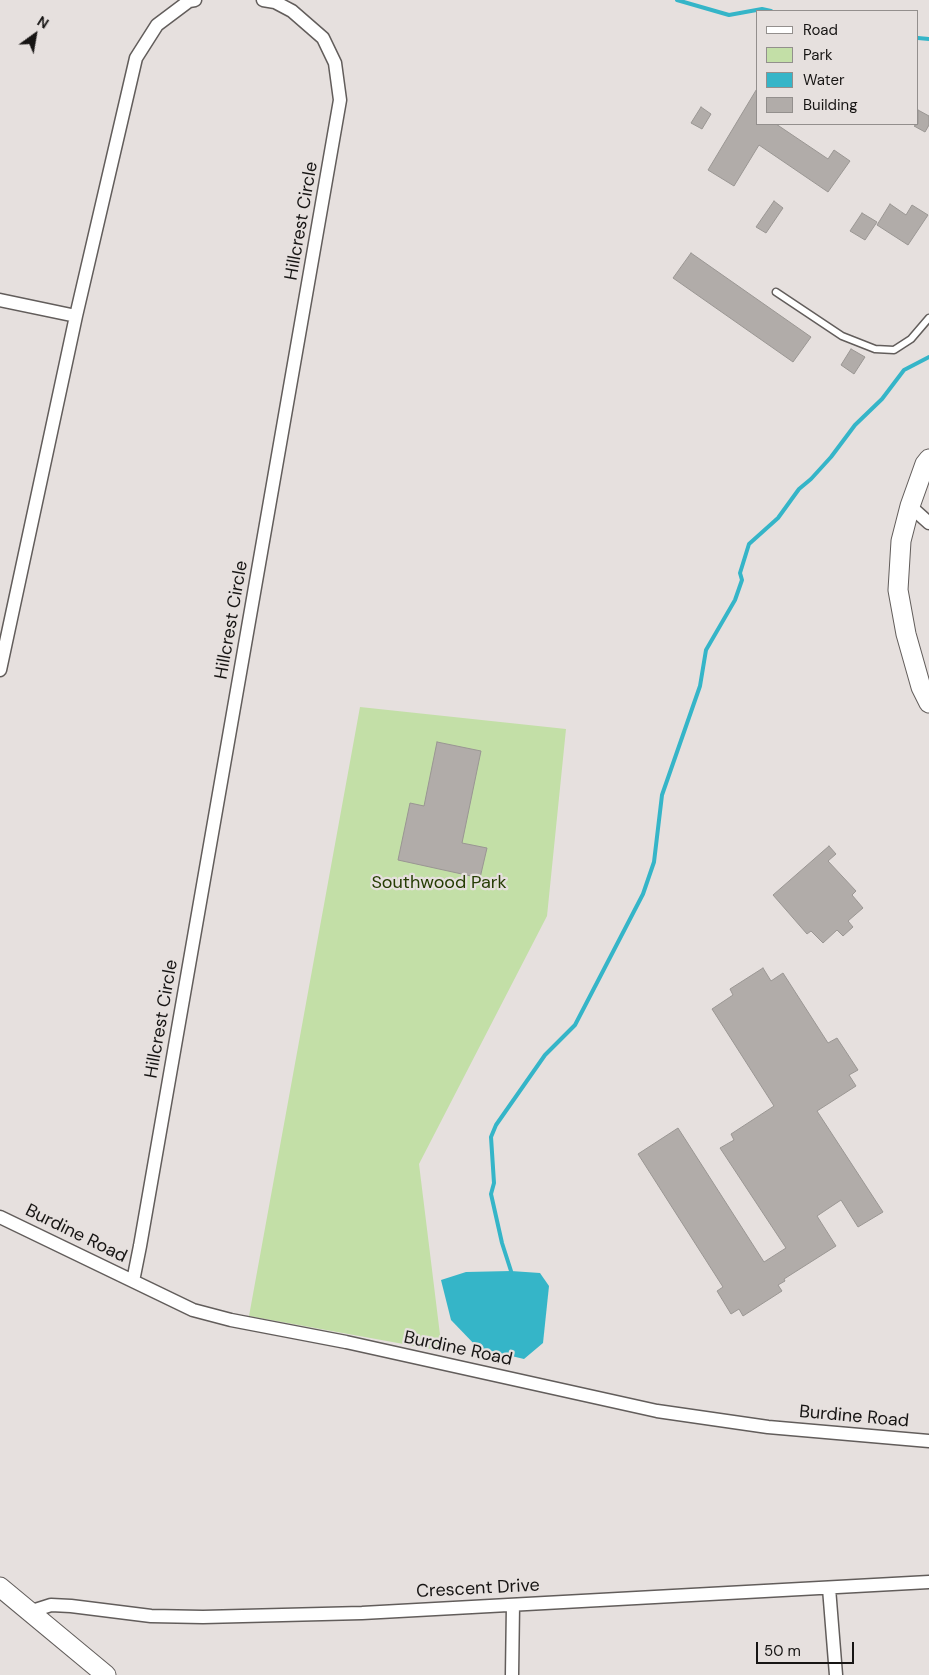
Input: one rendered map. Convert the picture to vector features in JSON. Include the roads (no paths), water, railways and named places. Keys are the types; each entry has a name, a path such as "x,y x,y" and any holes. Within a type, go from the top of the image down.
{"street":[{"path":"0,670 76,316 136,58 156,25 189,1 195,0"},
{"name":"Hillcrest Circle","path":"133,1281 340,100 335,63 323,38 292,10 275,2 263,0"},
{"path":"0,300 76,316"},
{"path":"929,458 925,464 910,506 901,540 898,590 908,643 921,686 929,703"},
{"path":"910,506 929,523"},
{"name":"Burdine Road","path":"0,1217 193,1310 231,1320 346,1342 657,1411 768,1427 929,1441"},
{"name":"Crescent Drive","path":"29,1612 51,1605 151,1616 203,1617 362,1613 929,1582"},
{"path":"0,1587 106,1675"},
{"path":"829,1588 836,1675"},
{"path":"512,1675 513,1605"}],"lane":[{"path":"776,292 842,336 874,349 894,350 911,339 929,318"}],"water":[{"path":"511,1271 540,1273 549,1286 543,1343 524,1359 478,1348 451,1320 441,1280 466,1272"}],"waterway":[{"path":"677,0 729,15 756,10"},
{"path":"756,10 766,10"},
{"path":"919,38 929,39"},
{"path":"511,1271 502,1243 491,1194 494,1183 491,1137 496,1125 545,1055 575,1025 643,894 654,862 662,795 700,686 706,650 735,600 742,580 740,573 749,544 778,518 799,489 831,457 855,425 882,399 904,370 929,357"}],"park label":[{"name":"Southwood Park","path":"439,883"}]}
